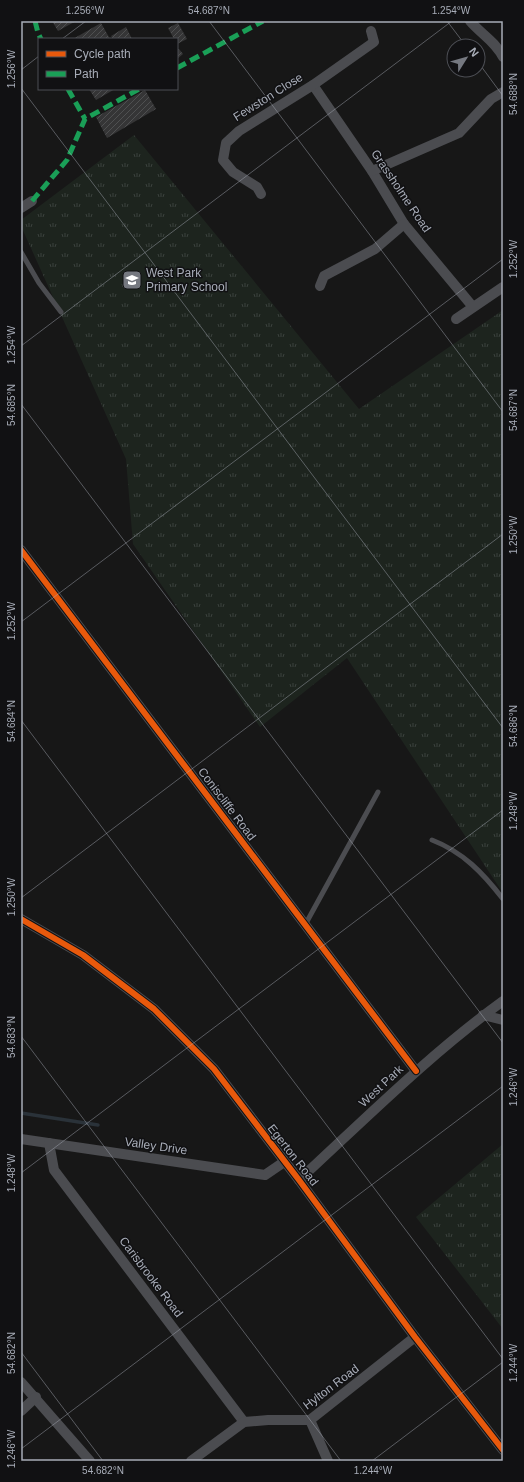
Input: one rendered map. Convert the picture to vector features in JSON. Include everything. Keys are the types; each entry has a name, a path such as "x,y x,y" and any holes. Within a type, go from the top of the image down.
{"street":[{"path":"470,21 490,38 499,49 503,57"},
{"name":"Fewston Close","path":"261,194 257,187 233,172 223,160 226,143 239,131 313,85 374,42 371,31"},
{"name":"Grassholme Road","path":"313,85 372,171 404,224 473,307"},
{"path":"372,171 459,133 491,99 503,92"},
{"path":"21,208 32,201"},
{"path":"320,286 324,276 375,248 404,224"},
{"path":"456,320 503,287"},
{"name":"Coniscliffe Road","path":"21,550 416,1071"},
{"name":"Egerton Road","path":"21,919 83,955 154,1009 214,1069 299,1180 415,1337 503,1450"},
{"name":"West Park","path":"299,1180 416,1071 483,1015 503,1001"},
{"path":"483,1015 503,1020"},
{"name":"Valley Drive","path":"21,1139 265,1175 284,1162"},
{"name":"Carisbrooke Road","path":"49,1143 54,1170 244,1422"},
{"name":"Hylton Road","path":"244,1422 268,1420 310,1420 415,1337"},
{"path":"21,1382 36,1397 90,1461"},
{"path":"21,1411 36,1397"},
{"path":"310,1420 328,1461"},
{"path":"191,1461 244,1422"}],"lane":[{"path":"21,252 40,283 61,312"},
{"path":"305,924 378,792"},
{"path":"432,840 446,846 469,861 503,899"}],"green space":[{"path":"134,135 359,409 503,310 503,893 347,658 260,727 133,544 126,459 21,226 21,220"},
{"path":"503,1144 503,1329 416,1217"}],"building":[{"path":"52,21 76,21 58,31"},
{"path":"101,23 109,38 75,38"},
{"path":"178,23 187,39 178,44 178,38 173,38 168,28"},
{"path":"126,27 132,38 112,38 111,36"},
{"path":"178,50 183,54 178,58"},
{"path":"90,90 113,90 96,100"},
{"path":"145,90 156,109 107,138 96,117"}],"waterway":[{"path":"21,1113 98,1125"}],"marked path":[{"path":"35,21 40,38"},
{"path":"178,67 263,21"},
{"path":"69,90 85,119"},
{"path":"32,201 67,160 85,119 137,90"}],"cycle path":[{"path":"21,550 416,1071"},
{"path":"21,919 83,955 154,1009 214,1069 299,1180 415,1337 503,1450"}],"place":[{"name":"West Park Primary School","path":"132,280"}]}
